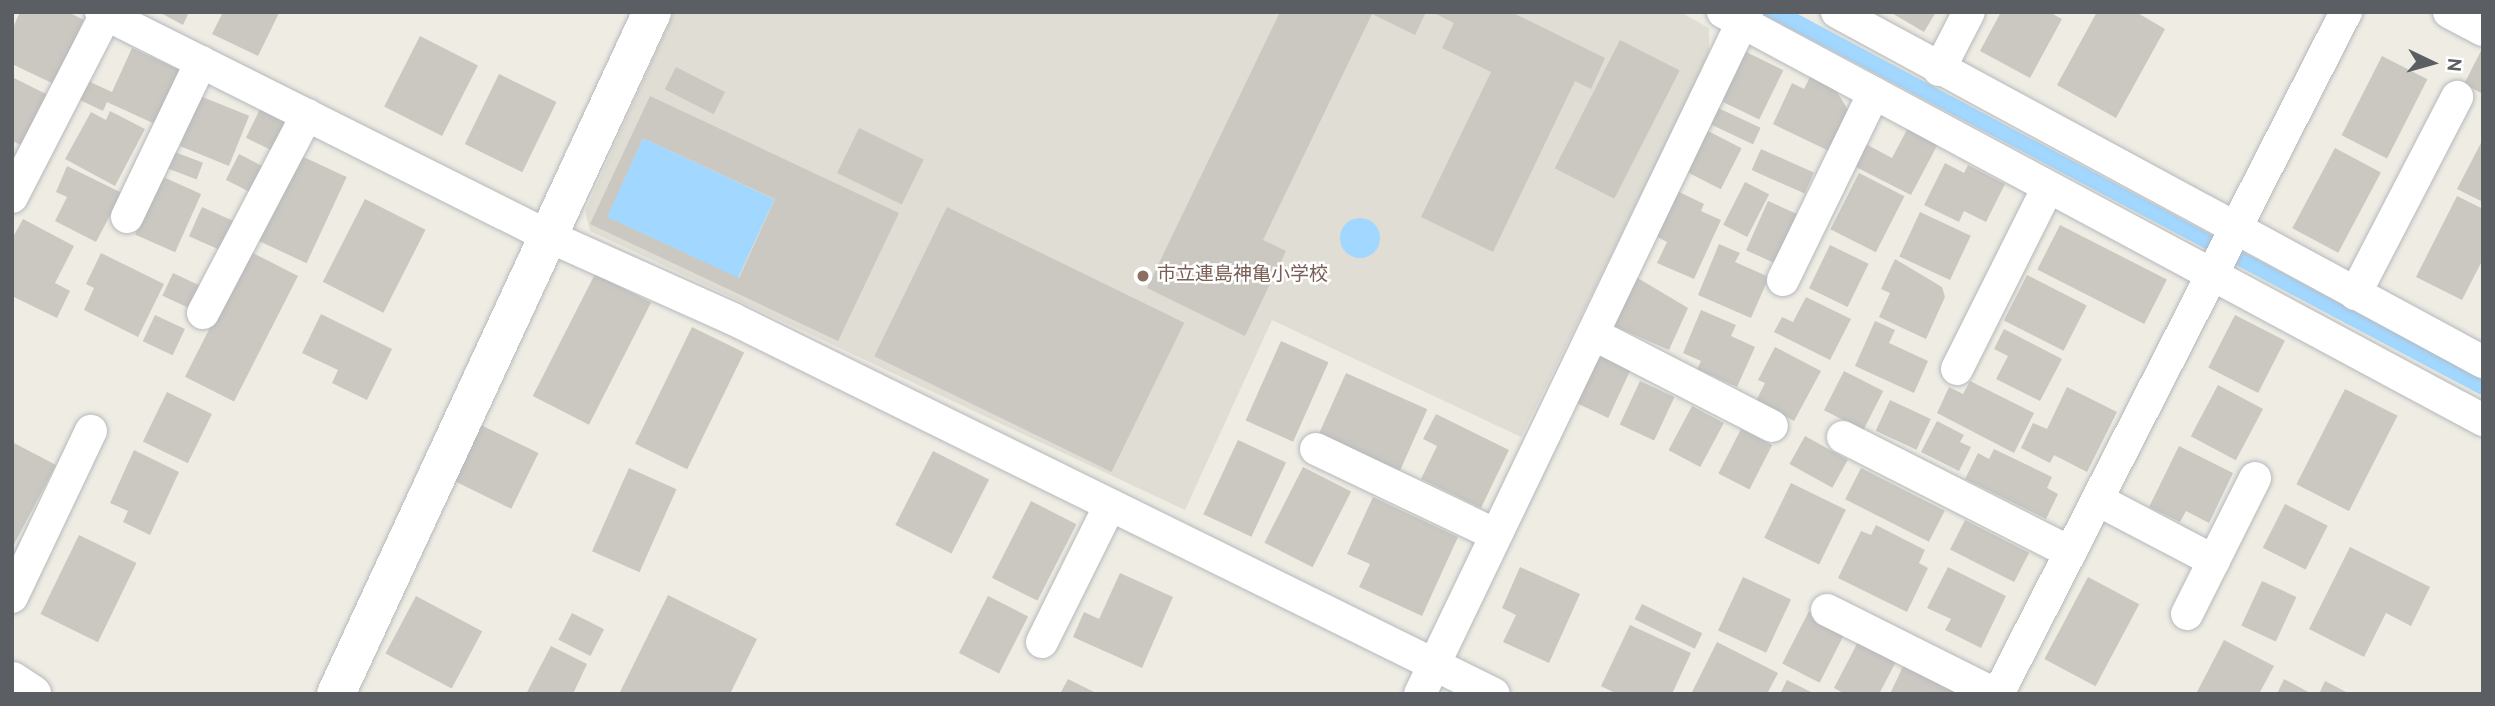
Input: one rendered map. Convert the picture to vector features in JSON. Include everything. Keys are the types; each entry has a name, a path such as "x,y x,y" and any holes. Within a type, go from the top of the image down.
{"street":[{"path":"335,694 552,238 652,12"},
{"path":"1837,12 1939,70 2483,420"},
{"path":"1939,70 1969,12"},
{"path":"1827,610 1997,694 2346,12"},
{"path":"2449,12 2483,30"},
{"path":"12,197 103,13 552,238 733,319 1494,694"},
{"path":"1420,694 1593,334 1737,16 2047,189 2223,252 2355,294 2483,362"},
{"path":"127,216 201,62"},
{"path":"1783,280 1874,93"},
{"path":"2355,294 2457,97"},
{"path":"203,313 307,115"},
{"path":"1957,369 2047,189"},
{"path":"1593,334 1772,426"},
{"path":"12,597 91,430"},
{"path":"1843,437 2070,552"},
{"path":"1316,449 1496,535"},
{"path":"2187,614 2255,478"},
{"path":"2098,500 2214,561"},
{"path":"1042,642 1110,505"},
{"path":"12,681 32,694"}],"shaded area":[{"name":"市立連島神亀小学校","path":"674,12 1680,12 1709,28 1709,57 1521,437 1272,320 1185,510 590,231 585,211"}],"water":[{"path":"1759,12 1794,12 2483,380 2483,396"},
{"path":"643,138 774,199 738,278 606,217"},
{"path":"1360,218 1374,224 1380,238 1374,252 1360,258 1346,252 1340,238 1346,224"}],"building":[{"path":"20,12 68,12 84,20 54,84 12,64 12,30"},
{"path":"159,12 189,12 183,25"},
{"path":"223,12 279,13 258,56 212,34"},
{"path":"1280,12 1426,12 1415,35 1372,14 1263,240 1286,251 1245,336 1147,288"},
{"path":"1432,12 1511,12 1605,58 1591,89 1575,81 1493,252 1421,217 1491,72 1442,48 1454,23"},
{"path":"1890,12 1936,12 1924,32"},
{"path":"2001,12 2049,12 2062,19 2030,78 1980,51"},
{"path":"2097,12 2136,12 2165,29 2116,118 2057,85"},
{"path":"420,36 478,66 442,136 384,106"},
{"path":"1620,40 1680,70 1614,199 1555,168"},
{"path":"2483,47 2483,94 2464,84"},
{"path":"132,48 180,70 155,124 107,102 103,111 80,100 88,81 112,92"},
{"path":"1742,50 1783,70 1759,120 1718,99"},
{"path":"2382,56 2427,79 2387,158 2342,135"},
{"path":"676,67 725,92 714,114 665,89"},
{"path":"499,74 557,102 522,172 465,144"},
{"path":"1811,75 1833,85 1848,110 1829,151 1773,124 1792,83 1804,89"},
{"path":"12,77 54,98 28,148 12,141"},
{"path":"200,96 249,116 229,166 180,146"},
{"path":"650,96 899,213 838,341 590,224","holes":["643,138 775,199 739,278 607,217"]},
{"path":"1718,108 1761,128 1753,144 1710,124"},
{"path":"260,109 289,123 275,152 246,138"},
{"path":"110,111 145,129 115,186 65,159 91,112 106,120"},
{"path":"1909,126 1939,142 1911,195 1850,164 1862,142 1892,158"},
{"path":"859,128 924,160 902,205 837,173"},
{"path":"1706,130 1742,148 1721,189 1685,171"},
{"path":"2483,139 2483,202 2457,189"},
{"path":"2335,148 2381,172 2338,253 2292,228"},
{"path":"1761,149 1814,173 1805,194 1752,170"},
{"path":"175,152 203,163 197,180 169,169"},
{"path":"295,153 347,177 307,263 255,239"},
{"path":"239,154 265,167 252,193 226,180"},
{"path":"1945,163 1964,173 1968,165 2005,184 1986,222 1964,211 1959,222 1924,205"},
{"path":"67,166 122,193 96,242 55,221 67,197 56,192"},
{"path":"1859,173 1904,196 1876,252 1830,229"},
{"path":"161,176 201,194 175,252 135,234"},
{"path":"1745,182 1769,194 1747,237 1723,225"},
{"path":"1673,189 1704,204 1701,211 1721,220 1694,279 1657,263 1667,242 1652,234"},
{"path":"2457,196 2483,209 2483,259 2462,300 2416,277"},
{"path":"365,199 426,230 383,313 323,282"},
{"path":"1768,201 1800,215 1778,265 1746,250"},
{"path":"202,207 233,221 220,250 189,236"},
{"path":"947,207 1184,323 1112,472 874,356"},
{"path":"1920,212 1971,236 1950,280 1899,256"},
{"path":"23,219 74,246 55,283 70,291 57,318 12,296 12,239"},
{"path":"2060,225 2167,279 2144,324 2037,270"},
{"path":"1719,244 1740,253 1735,262 1769,277 1751,318 1698,295"},
{"path":"1830,245 1869,264 1848,307 1809,288"},
{"path":"249,251 298,276 234,402 185,377"},
{"path":"101,253 164,284 138,337 84,310 94,288 86,284"},
{"path":"1895,259 1942,287 1945,297 1926,339 1879,317 1890,293 1881,289"},
{"path":"173,273 203,287 192,310 162,296"},
{"path":"595,274 651,303 589,425 533,396"},
{"path":"2027,275 2087,305 2064,351 2004,320"},
{"path":"1636,277 1688,308 1669,350 1614,326"},
{"path":"1806,297 1851,319 1830,360 1774,332 1782,317 1793,322"},
{"path":"1701,310 1736,325 1731,336 1755,347 1737,387 1697,369 1701,361 1683,353"},
{"path":"321,314 392,349 367,400 332,383 338,370 302,353"},
{"path":"155,315 185,329 173,355 143,341"},
{"path":"2235,315 2285,340 2258,393 2208,368"},
{"path":"1875,321 1895,330 1889,343 1928,361 1914,393 1855,366"},
{"path":"692,327 744,352 687,469 635,444"},
{"path":"2004,329 2062,359 2040,401 1996,379 2008,356 1994,349"},
{"path":"1281,341 1329,362 1293,442 1246,420"},
{"path":"1775,347 1821,371 1794,421 1756,401 1765,383 1758,380"},
{"path":"1597,352 1631,368 1608,418 1574,402"},
{"path":"1844,371 1883,391 1863,430 1824,410"},
{"path":"1346,373 1427,409 1400,470 1319,434"},
{"path":"1640,381 1674,397 1654,441 1620,425"},
{"path":"1970,381 2034,413 2014,453 1937,413 1949,387 1963,394"},
{"path":"2218,385 2263,409 2236,460 2191,436"},
{"path":"2067,387 2117,412 2087,472 2054,455 2050,463 2021,448 2033,423 2047,429"},
{"path":"2345,389 2398,416 2349,511 2296,484"},
{"path":"167,392 212,414 188,463 143,441"},
{"path":"1890,400 1931,419 1916,450 1876,431"},
{"path":"1692,406 1724,423 1700,467 1669,450"},
{"path":"1436,414 1509,450 1481,508 1421,479 1437,446 1423,439"},
{"path":"1937,421 1964,435 1960,442 1971,447 1959,471 1921,452"},
{"path":"481,425 539,453 511,509 454,481"},
{"path":"1741,429 1772,445 1749,489 1718,474"},
{"path":"1805,436 1848,460 1832,488 1789,464"},
{"path":"1238,440 1286,462 1251,537 1203,514"},
{"path":"12,442 56,465 12,548"},
{"path":"2179,446 2233,473 2209,523 2186,511 2180,522 2149,507"},
{"path":"1994,449 2052,477 2047,488 2058,494 2046,519 1965,479 1978,453 1989,459"},
{"path":"134,450 179,472 150,535 123,522 128,511 110,503"},
{"path":"933,451 989,480 951,554 895,525"},
{"path":"1303,467 1351,492 1313,567 1264,543"},
{"path":"629,468 677,489 639,572 592,551"},
{"path":"1861,468 1945,511 1929,542 1845,499"},
{"path":"1791,483 1846,510 1819,565 1764,538"},
{"path":"1373,497 1458,537 1422,616 1359,587 1370,564 1347,554"},
{"path":"1031,501 1076,524 1037,601 992,578"},
{"path":"2285,504 2328,526 2306,569 2263,548"},
{"path":"1965,520 2029,553 2014,582 1950,549"},
{"path":"1876,525 1925,550 1919,563 1928,568 1907,612 1838,578 1861,531 1871,535"},
{"path":"79,535 137,563 98,642 40,614"},
{"path":"2350,547 2430,587 2411,626 2386,613 2364,657 2309,629"},
{"path":"1520,567 1580,594 1549,663 1503,642 1516,615 1502,608"},
{"path":"1948,567 2006,596 1981,648 1945,630 1951,619 1927,608"},
{"path":"1120,573 1173,597 1142,668 1073,637 1084,612 1099,619"},
{"path":"1743,577 1791,599 1766,653 1718,630"},
{"path":"2088,577 2139,604 2096,686 2044,659"},
{"path":"2262,581 2296,597 2276,641 2241,625"},
{"path":"668,595 757,639 730,694 619,694"},
{"path":"416,596 482,631 452,689 385,653"},
{"path":"988,596 1028,616 999,673 959,653"},
{"path":"1642,604 1702,633 1695,649 1635,619"},
{"path":"1809,611 1846,630 1820,683 1782,664"},
{"path":"572,613 604,629 590,656 558,640"},
{"path":"1630,625 1691,653 1672,694 1617,694 1601,686"},
{"path":"1860,638 1898,658 1879,694 1845,694 1834,688"},
{"path":"2224,640 2274,666 2259,694 2196,694"},
{"path":"1717,642 1778,673 1767,694 1691,694"},
{"path":"551,646 587,664 573,694 526,694"},
{"path":"1905,662 1957,687 1953,694 1890,694"},
{"path":"1068,679 1098,694 1060,694"},
{"path":"2284,679 2312,694 2277,694"},
{"path":"1787,680 1815,694 1780,694"},
{"path":"2325,681 2350,694 2319,694"}],"place":[{"name":"市立連島神亀小学校","path":"1143,276"}]}
